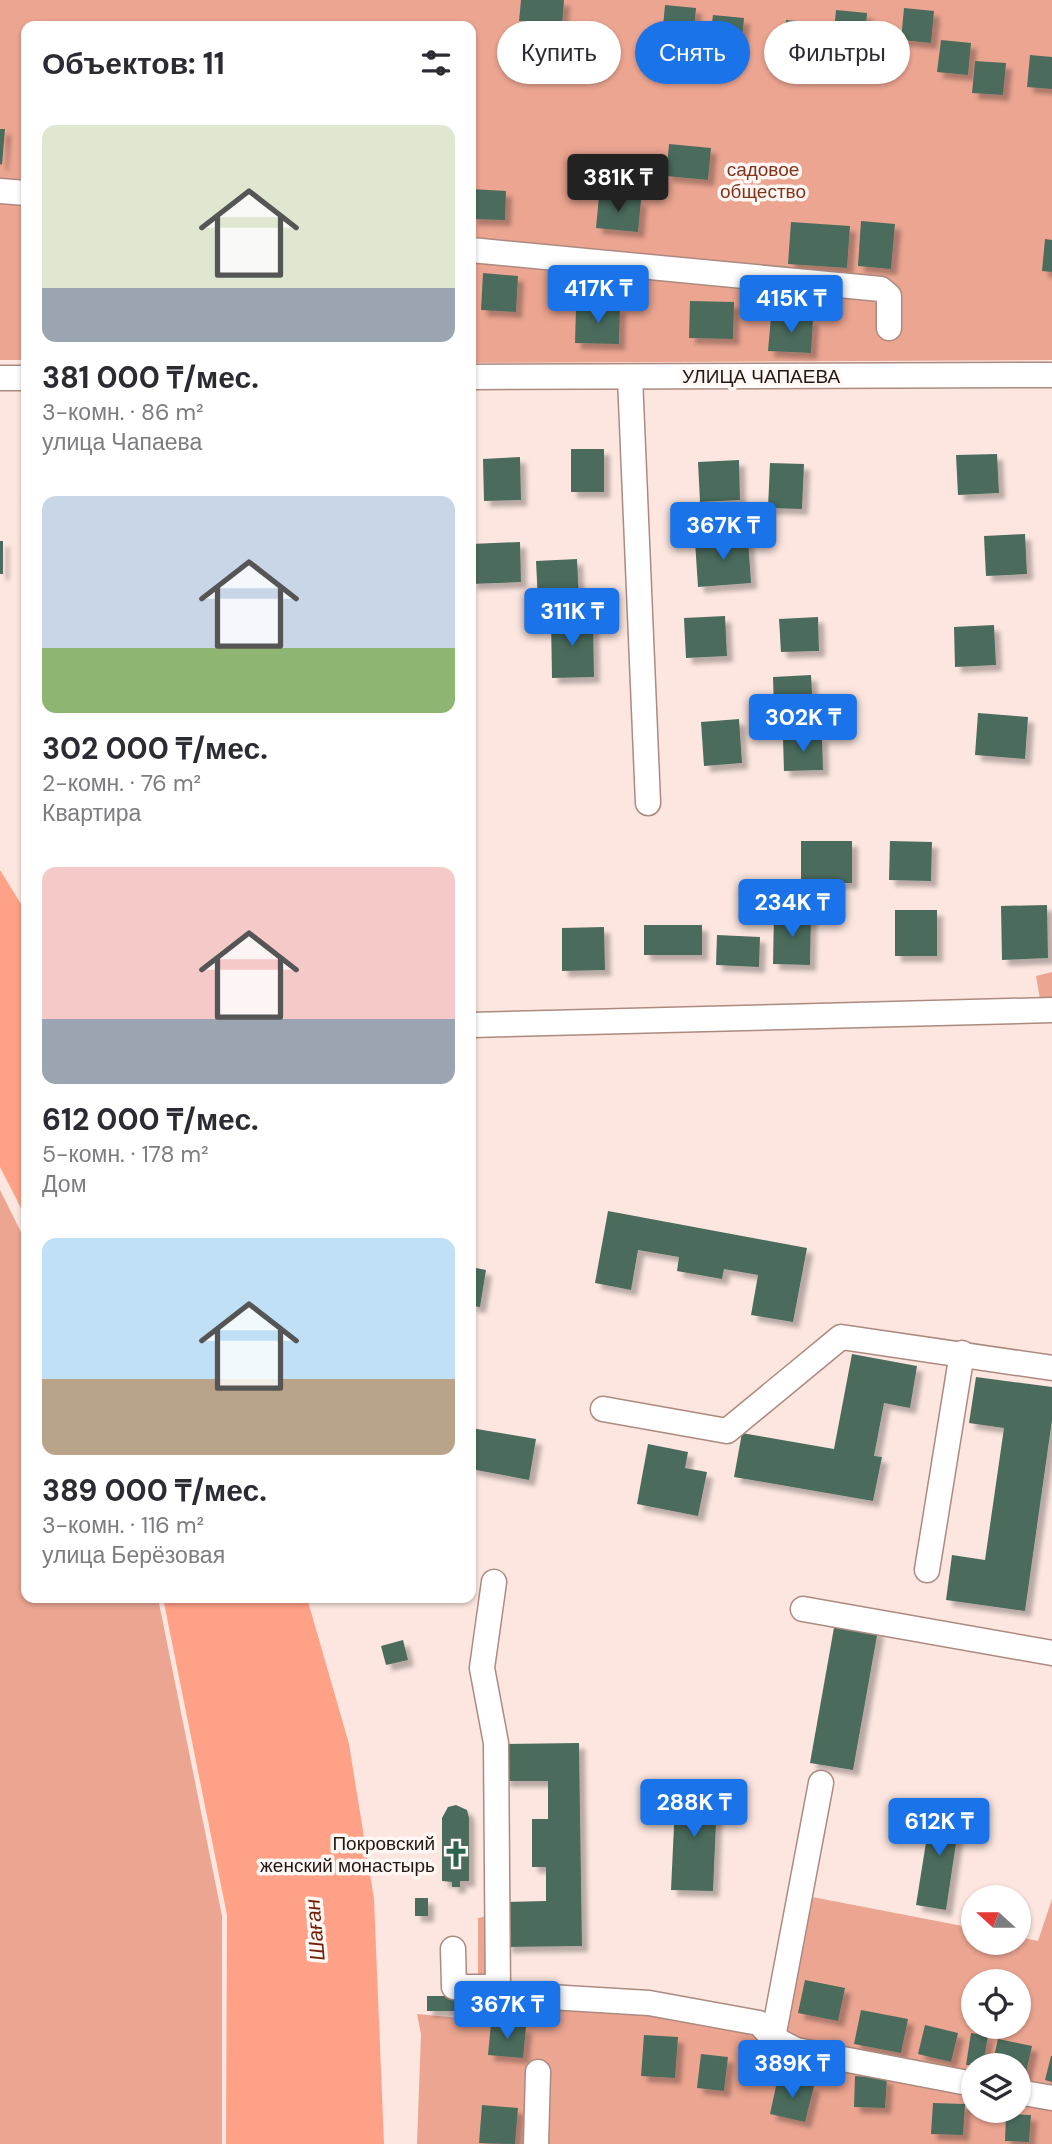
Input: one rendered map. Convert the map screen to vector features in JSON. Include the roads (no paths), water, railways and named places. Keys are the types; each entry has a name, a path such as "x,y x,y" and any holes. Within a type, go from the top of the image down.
{"street":[{"path":"0,191 21,193"},
{"path":"476,250 881,289 889,296 889,328"},
{"name":"УЛИЦА ЧАПАЕВА","path":"476,377 1052,375"},
{"path":"630,377 648,803"},
{"path":"0,378 21,378"},
{"path":"476,1025 1052,1010"},
{"path":"603,1409 727,1431 841,1337 1052,1368"},
{"path":"927,1570 962,1353"},
{"path":"494,1582 482,1668 496,1743 498,1994"},
{"path":"803,1609 1052,1653"},
{"path":"773,2038 821,1783"},
{"path":"453,1949 454,1987 488,1987 498,1994 649,2003 759,2023 773,2038 796,2050 961,2082"},
{"path":"536,2144 538,2072"},
{"path":"1031,2094 1052,2098"}],"water":[{"path":"0,870 21,904 21,1208 0,1167"},
{"name":"Шаған","path":"164,1603 308,1603 349,1744 374,1899 384,2144 226,2144 227,1915"}],"place":[{"name":"Покровский женский монастырь","path":"456,1854"}],"park label":[{"name":"садовое общество","path":"763,180"}]}
